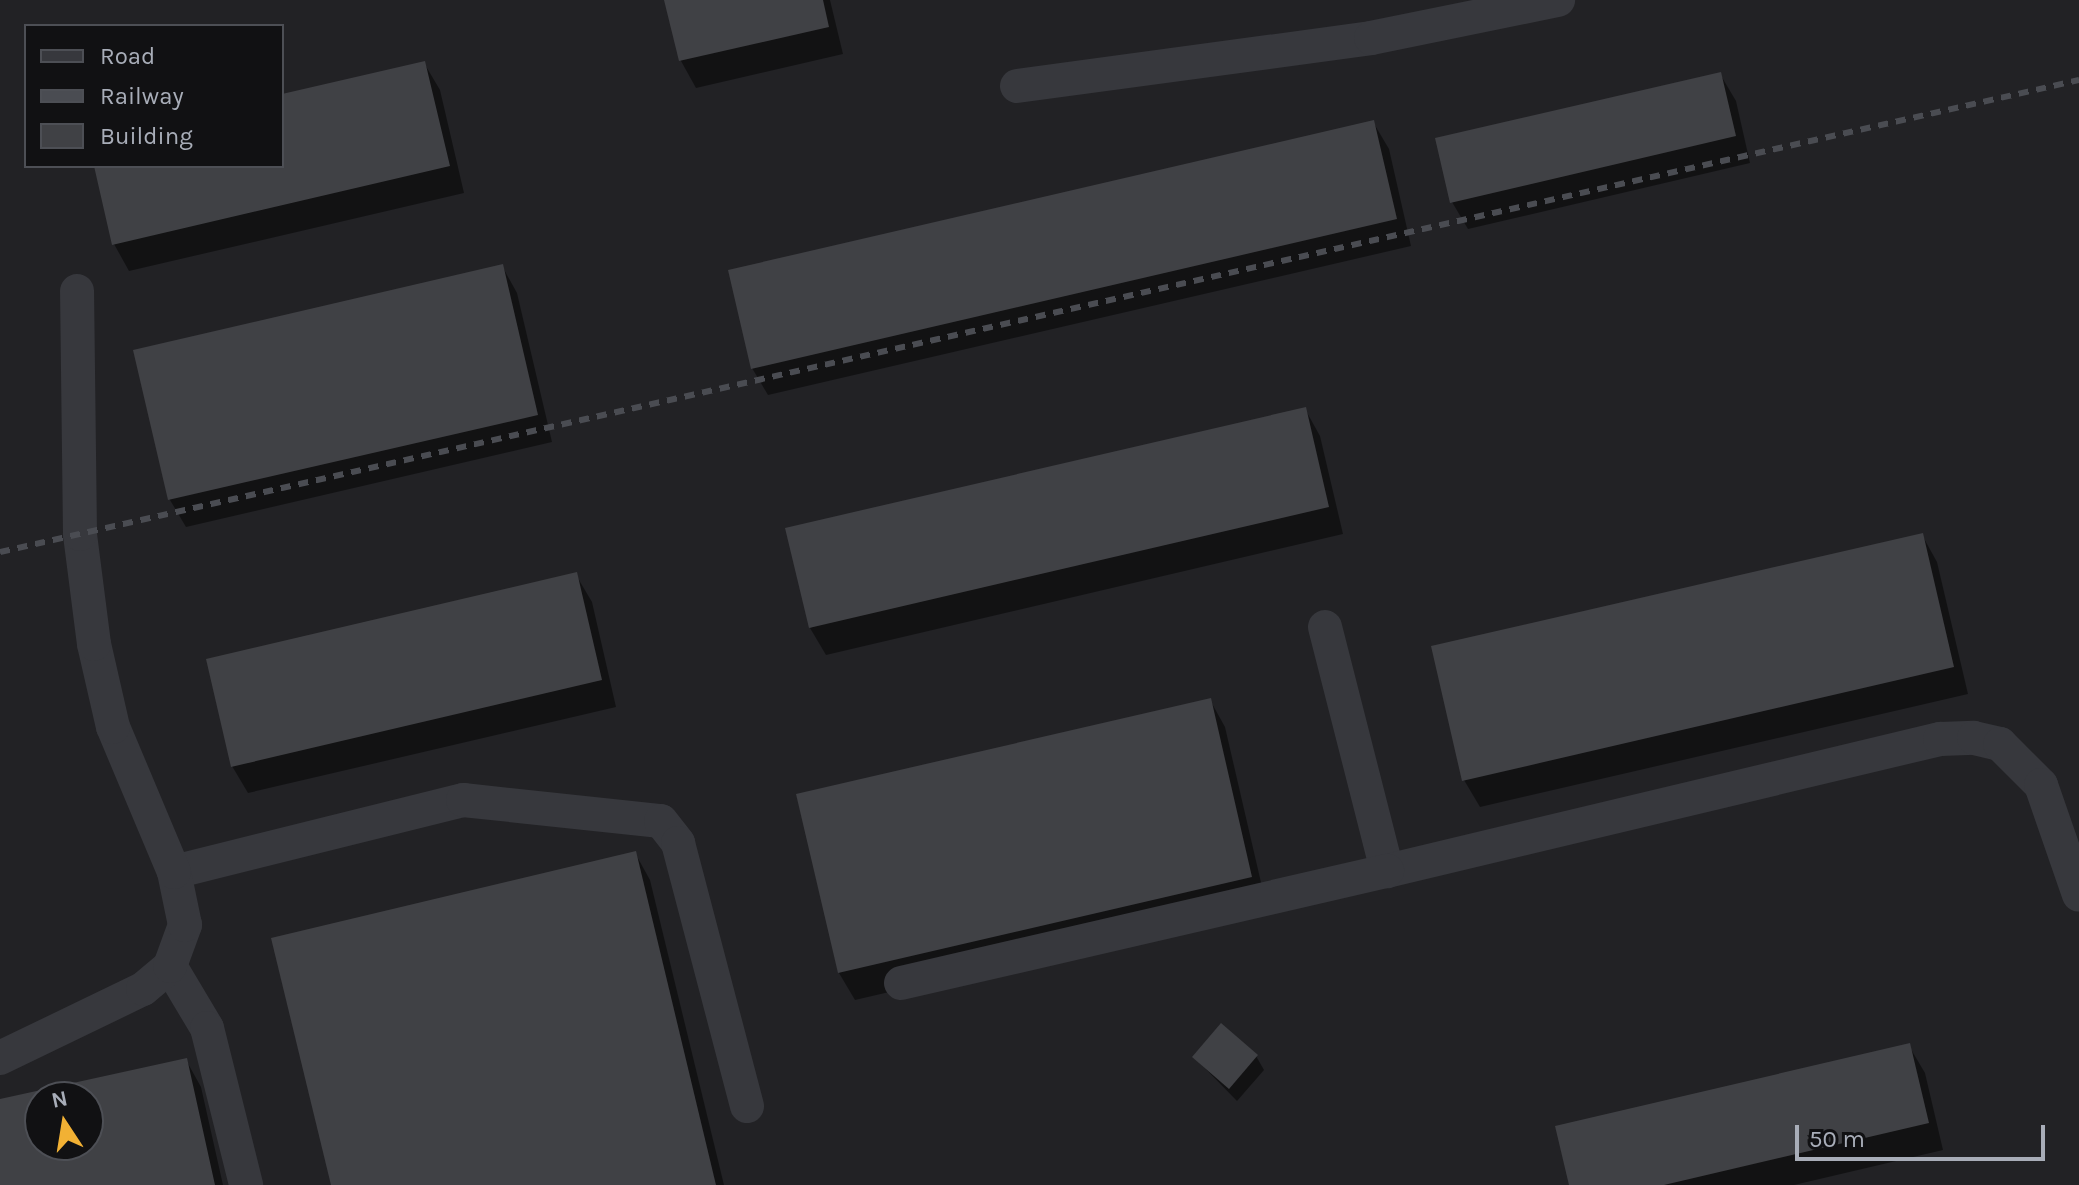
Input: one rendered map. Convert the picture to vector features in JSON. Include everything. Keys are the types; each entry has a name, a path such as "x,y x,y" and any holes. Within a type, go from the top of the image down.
{"lane":[{"path":"1017,86 1371,38 1558,0"},
{"path":"0,1058 99,1014 170,966 185,925 174,872 113,727 94,644 80,534 77,291"},
{"path":"1325,627 1387,871"},
{"path":"901,983 1940,739 1974,738 2000,744 2041,785 2079,895"},
{"path":"174,872 463,800 661,821 678,843 747,1106"},
{"path":"170,966 207,1028 246,1185"}],"shaded area":[{"path":"0,0 2079,0 2079,1185 0,1185"}],"building":[{"path":"664,0 823,0 829,27 679,61"},
{"path":"425,61 450,166 112,245 94,168 284,168 284,94"},
{"path":"1721,72 1736,136 1450,203 1435,138"},
{"path":"1374,120 1397,219 751,369 728,270"},
{"path":"503,264 538,415 168,500 133,350"},
{"path":"1306,407 1329,507 809,628 785,528"},
{"path":"1923,533 1954,667 1462,781 1431,646"},
{"path":"577,572 602,680 231,767 206,659"},
{"path":"1211,698 1252,877 838,973 796,794"},
{"path":"636,851 716,1185 331,1185 271,938"},
{"path":"1221,1023 1258,1055 1229,1089 1192,1057"},
{"path":"1910,1043 1929,1123 1664,1185 1569,1185 1555,1126"},
{"path":"187,1058 215,1185 0,1185 0,1099 24,1094 24,1161 104,1161 104,1081 82,1081"}],"railway":[{"path":"0,552 2079,80"}]}
